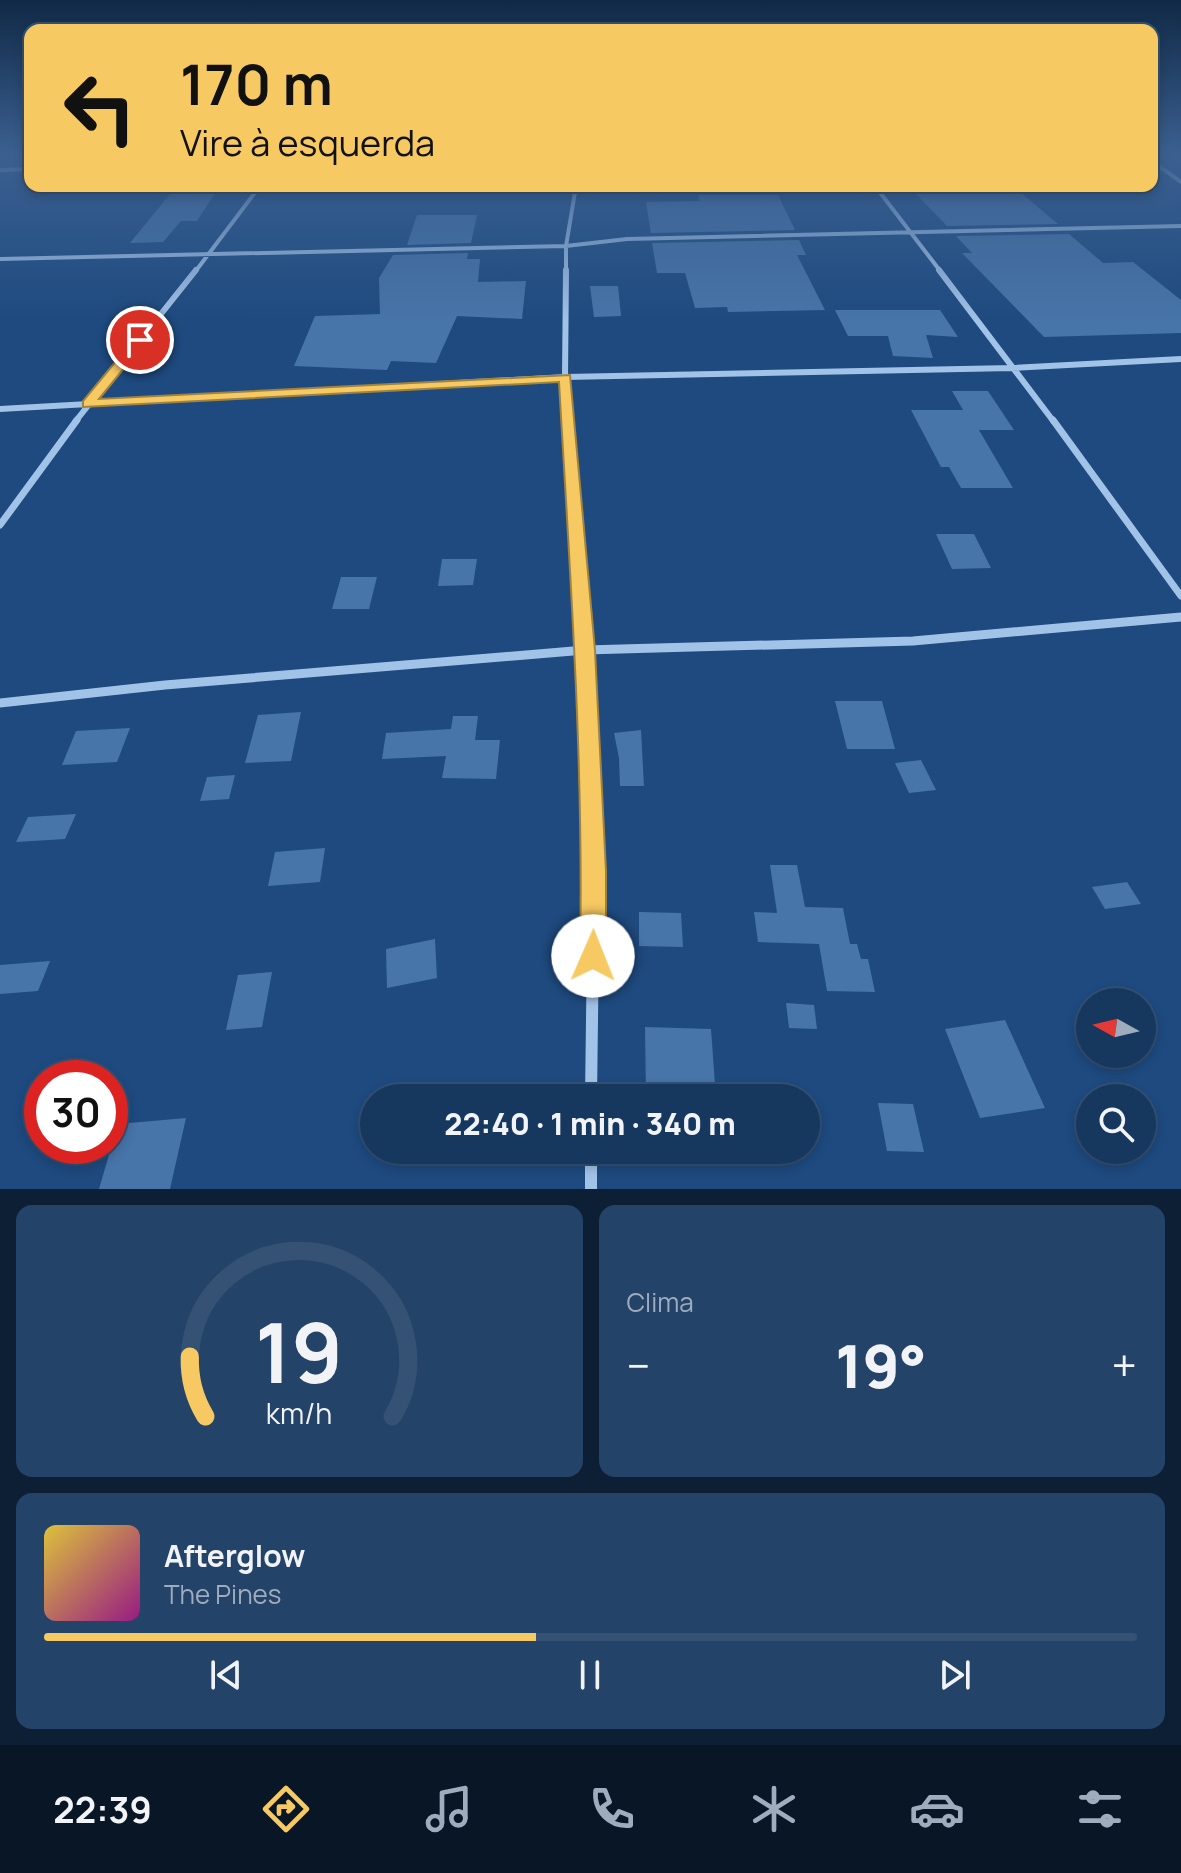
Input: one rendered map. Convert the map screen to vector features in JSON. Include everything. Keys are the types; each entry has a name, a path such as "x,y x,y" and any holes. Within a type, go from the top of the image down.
{"street":[{"path":"0,525 88,404 241,211"},
{"path":"572,211 566,246 565,377 585,650 594,871 591,1084"},
{"path":"895,211 1181,596"},
{"path":"0,259 566,246 627,239 910,230 1181,226"},
{"path":"0,409 565,377 1012,368 1181,359"},
{"path":"0,703 165,685 585,650 913,641 1181,617"},
{"path":"591,1164 591,1189"}],"building":[{"path":"156,211 203,211 197,221 181,221 163,242 130,243"},
{"path":"648,211 786,211 795,230 651,233"},
{"path":"933,211 1043,211 1058,224 947,226"},
{"path":"417,215 477,215 471,243 407,245"},
{"path":"1069,234 1103,263 1133,262 1181,300 1181,333 1044,337 962,253 972,253 956,236"},
{"path":"799,240 806,255 797,255 825,310 728,312 727,307 695,308 685,273 657,273 652,243"},
{"path":"468,253 467,259 480,259 478,282 526,281 522,319 457,316 436,363 391,361 387,370 294,366 315,316 380,314 379,278 393,255"},
{"path":"590,286 618,286 621,316 594,317"},
{"path":"835,310 940,310 958,337 926,335 933,358 893,356 888,336 848,336"},
{"path":"952,391 988,391 1014,430 979,430 1013,488 961,488 949,467 941,467 911,410 963,410"},
{"path":"936,534 974,534 991,568 952,569"},
{"path":"442,559 477,559 473,585 438,586"},
{"path":"341,577 377,577 369,609 332,609"},
{"path":"835,701 882,701 895,749 847,749"},
{"path":"301,712 291,761 245,763 258,715"},
{"path":"453,716 478,716 475,740 500,740 496,779 442,778 446,756 382,759 386,733 451,729"},
{"path":"130,728 117,762 62,765 76,731"},
{"path":"641,730 644,786 620,786 614,733"},
{"path":"921,760 936,790 909,793 895,763"},
{"path":"235,775 229,799 200,801 207,777"},
{"path":"76,814 65,839 16,842 28,817"},
{"path":"325,848 320,882 268,886 275,852"},
{"path":"770,865 797,865 805,907 843,908 850,944 857,944 861,959 868,959 875,992 827,991 819,944 758,942 754,912 777,913"},
{"path":"1127,882 1141,904 1105,909 1092,887"},
{"path":"639,912 681,913 683,947 639,946"},
{"path":"435,939 437,978 387,988 386,949"},
{"path":"50,961 38,991 0,994 0,965"},
{"path":"272,972 262,1027 226,1030 238,975"},
{"path":"786,1003 814,1005 817,1029 789,1028"},
{"path":"1005,1020 1045,1108 980,1118 945,1029"},
{"path":"645,1027 711,1029 715,1084 646,1084"},
{"path":"878,1103 913,1104 924,1152 887,1151"},
{"path":"186,1118 170,1189 99,1189 106,1164 128,1164 128,1123"}],"route":[{"path":"140,340 88,404 565,377 585,650 594,871 593,956"}]}
